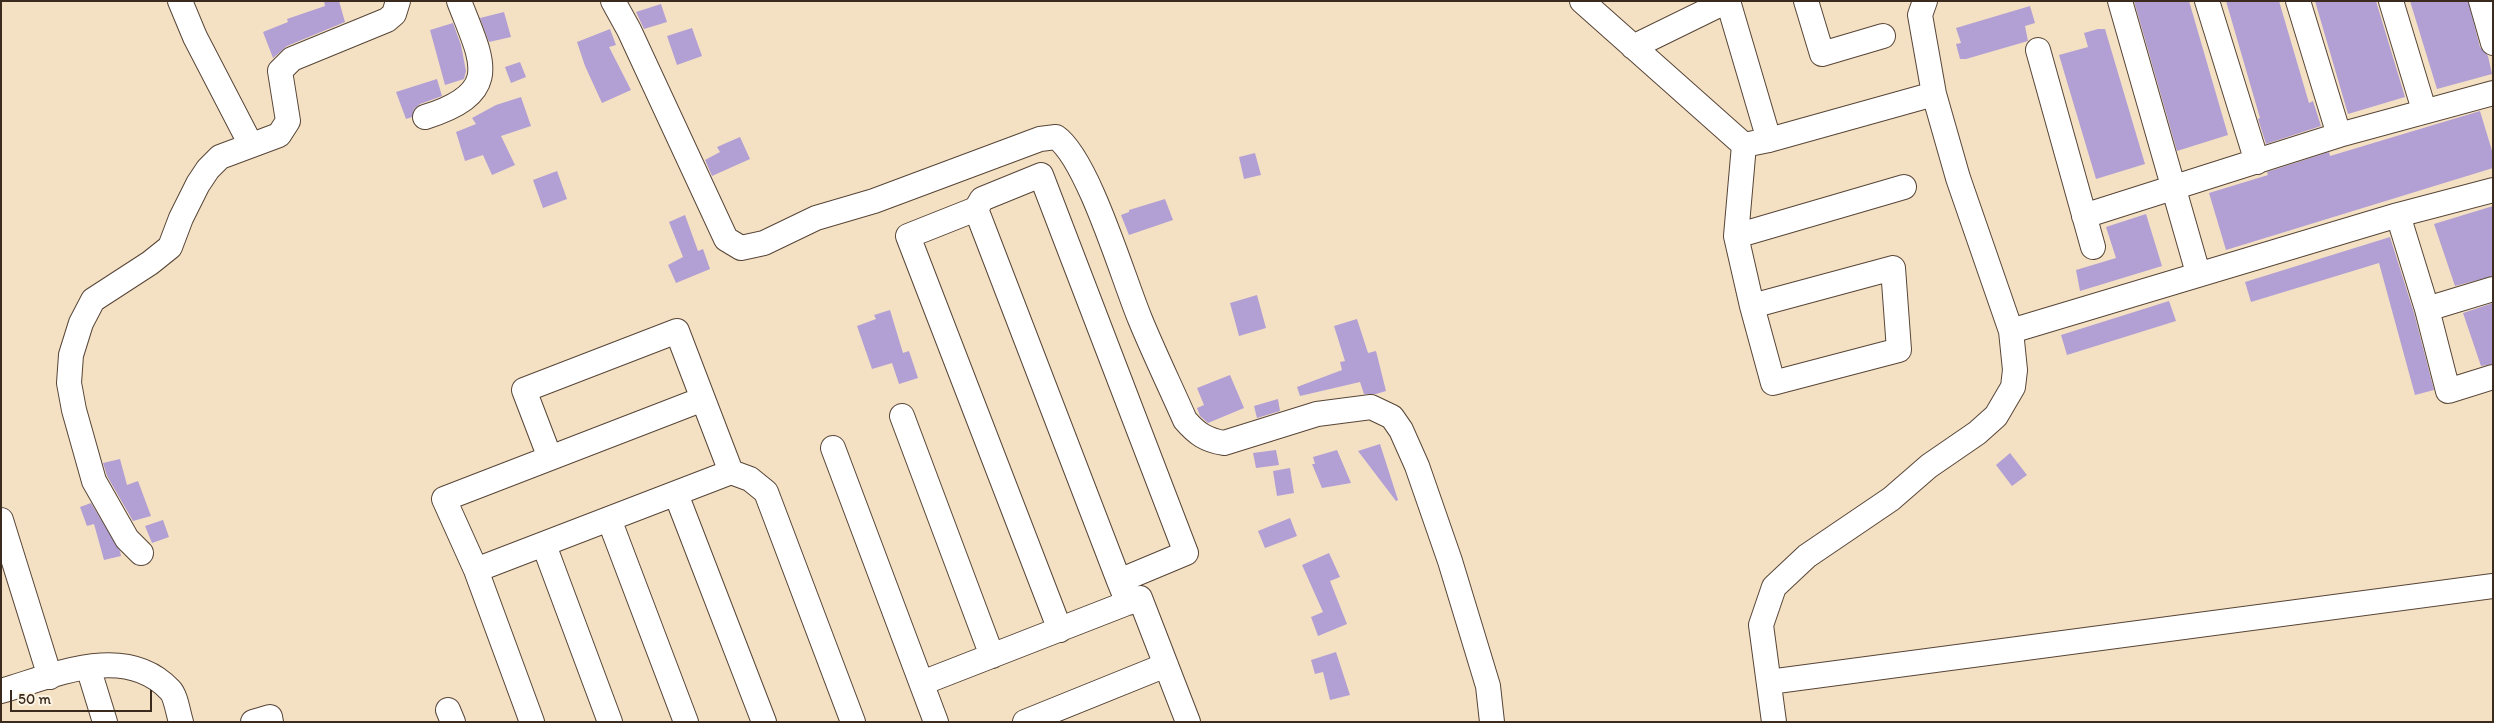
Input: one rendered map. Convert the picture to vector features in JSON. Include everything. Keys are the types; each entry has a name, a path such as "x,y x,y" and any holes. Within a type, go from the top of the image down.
{"street":[{"path":"180,1 200,46 251,145"},
{"path":"141,552 127,539 94,481 72,401 69,383 71,355 81,322 93,300 150,264 170,247 181,218 208,169 220,157 279,134 288,121 280,71 284,66 292,59 387,20 394,14 398,1"},
{"path":"425,117 447,110 459,102 467,96 481,76 480,55 459,1"},
{"path":"613,1 629,30 726,239 741,248 764,243 816,218 874,201 1040,139 1056,137 1063,142 1080,167 1140,318 1185,420 1196,434 1224,443 1317,414 1371,407 1392,417 1401,430 1417,466 1450,561 1488,686 1492,722"},
{"path":"1582,1 1744,145"},
{"path":"1633,47 1727,1 1768,140"},
{"path":"1806,1 1822,54 1883,36"},
{"path":"1774,722 1761,625 1774,587 1806,556 1892,499 1929,466 1977,433 1996,416 2007,400 2013,386 2015,370 2011,331 1958,178 1934,94 1920,16 1925,1"},
{"path":"2120,1 2198,273"},
{"path":"2206,1 2257,162"},
{"path":"2298,1 2339,135"},
{"path":"2391,1 2424,110"},
{"path":"2481,1 2493,44"},
{"path":"2038,50 2093,247"},
{"path":"2084,216 2339,135 2424,110 2493,93"},
{"path":"1744,145 1934,94"},
{"path":"1744,145 1736,236 1752,306 1773,383 1898,350 1892,268 1752,306"},
{"path":"1060,630 908,236 976,208 982,199 1041,175 1186,553 1119,580"},
{"path":"1736,236 1904,187"},
{"path":"2011,331 2198,273 2398,215 2493,190"},
{"path":"976,208 1128,603"},
{"path":"2398,215 2428,309 2448,391 2493,377"},
{"path":"2428,309 2493,290"},
{"path":"550,458 524,390 677,331 731,472"},
{"path":"532,722 476,570 444,499 703,399"},
{"path":"902,416 992,656"},
{"path":"833,448 936,722"},
{"path":"476,570 731,472 750,479 766,492 853,722"},
{"path":"676,494 764,722"},
{"path":"609,519 686,722"},
{"path":"1,520 50,677"},
{"path":"544,544 610,722"},
{"path":"1769,682 2493,586"},
{"path":"922,683 1140,598 1188,722"},
{"path":"1,691 88,667 117,664 146,671 171,691 181,722"},
{"path":"1025,722 1166,665"},
{"path":"88,667 105,722"},
{"path":"254,722 270,717 271,722"}],"building":[{"path":"324,1 339,1 345,22 287,46 273,58 263,32 288,22 287,19 325,6"},
{"path":"2134,1 2189,1 2228,135 2177,151"},
{"path":"2226,1 2279,1 2309,103 2313,101 2321,126 2266,144"},
{"path":"2315,1 2376,1 2405,97 2348,114"},
{"path":"2410,1 2468,1 2480,47 2488,56 2492,74 2437,89"},
{"path":"661,4 667,22 644,29 636,12"},
{"path":"2030,6 2035,23 2025,26 2028,41 1966,59 1960,59 1956,44 1961,43 1956,28"},
{"path":"504,12 511,37 489,42 480,18"},
{"path":"453,23 461,45 466,71 464,79 445,85 430,30"},
{"path":"692,28 702,56 677,65 667,36"},
{"path":"610,29 616,45 609,47 631,90 602,103 585,66 577,42"},
{"path":"2105,29 2145,164 2096,179 2059,55 2088,47 2084,33"},
{"path":"520,62 526,77 511,83 505,67"},
{"path":"437,79 442,96 420,104 414,109 412,117 406,119 396,92"},
{"path":"521,97 531,126 501,136 515,165 492,175 483,155 465,161 456,132 476,124 472,118 496,105"},
{"path":"2480,111 2493,154 2493,168 2226,250 2209,193 2268,175 2267,172 2329,152 2330,156"},
{"path":"740,137 750,159 712,176 705,160 720,152 717,147"},
{"path":"1255,153 1261,175 1244,179 1239,157"},
{"path":"557,171 567,199 543,208 533,180"},
{"path":"1165,199 1173,220 1129,235 1121,215 1129,212 1129,210"},
{"path":"2493,206 2493,276 2455,286 2434,224"},
{"path":"2146,214 2162,266 2080,291 2076,270 2116,258 2106,227"},
{"path":"685,215 698,251 703,249 710,269 676,283 668,265 683,257 669,222"},
{"path":"2390,237 2414,313 2434,390 2415,395 2379,263 2251,302 2245,282"},
{"path":"1257,295 1266,328 1239,336 1230,303"},
{"path":"2169,301 2176,321 2067,355 2061,335"},
{"path":"2493,303 2493,364 2481,366 2463,313"},
{"path":"890,310 903,353 909,351 918,378 899,384 892,363 872,369 857,326 876,319 874,315"},
{"path":"1357,319 1368,353 1376,351 1386,391 1376,394 1364,394 1360,382 1300,396 1297,387 1342,370 1340,362 1345,361 1334,326"},
{"path":"1230,375 1244,408 1208,423 1200,416 1197,408 1204,405 1197,388"},
{"path":"1278,399 1280,411 1257,418 1254,406"},
{"path":"1380,444 1398,500 1396,501 1358,451"},
{"path":"1276,450 1279,465 1256,468 1253,453"},
{"path":"1337,450 1351,483 1322,488 1312,464 1315,464 1313,457"},
{"path":"2010,453 2027,475 2012,486 1996,465"},
{"path":"120,459 127,485 138,481 151,516 133,521 107,476 103,463"},
{"path":"1290,468 1294,493 1277,496 1273,471"},
{"path":"91,503 120,551 121,556 104,560 94,524 87,526 80,507"},
{"path":"1290,518 1297,536 1265,548 1258,531"},
{"path":"163,520 169,537 152,543 145,526"},
{"path":"1329,553 1340,577 1330,581 1347,624 1318,636 1311,617 1323,612 1302,565"},
{"path":"1336,652 1350,695 1330,700 1323,672 1315,674 1311,660"}]}
